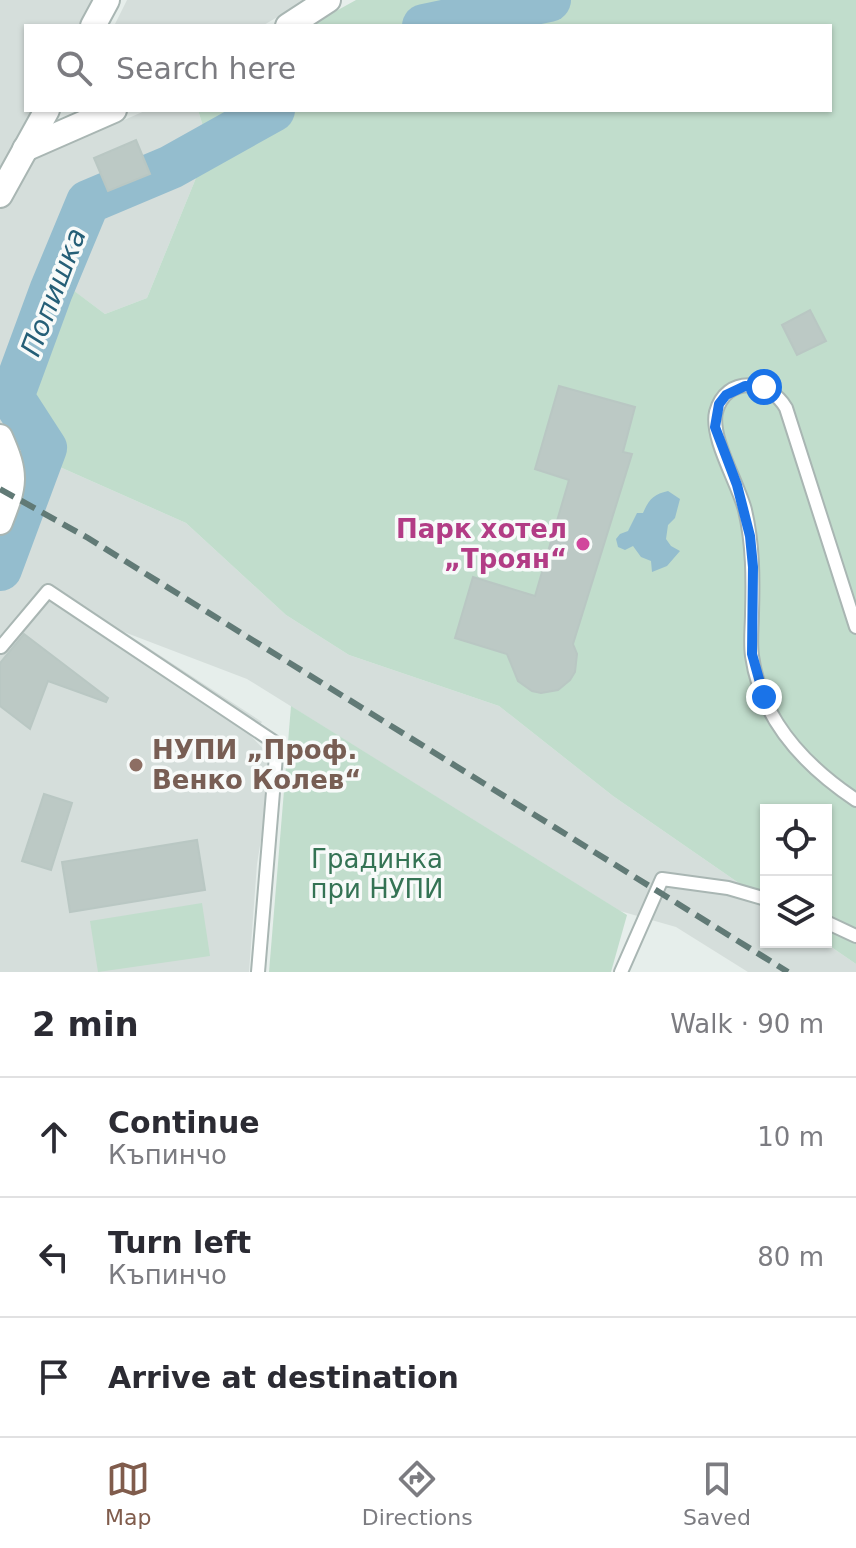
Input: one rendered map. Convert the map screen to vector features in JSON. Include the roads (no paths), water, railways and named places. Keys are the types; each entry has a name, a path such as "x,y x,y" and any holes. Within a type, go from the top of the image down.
{"street":[{"path":"94,24 107,0"},
{"path":"291,24 328,0"},
{"path":"0,195 46,112"},
{"path":"25,149 109,112"},
{"path":"0,437 13,466 11,493 0,522"}],"lane":[{"path":"856,627 786,408 774,392 764,387 735,389 719,404 715,427 737,485 750,536 753,567 752,654 757,676 774,717 800,754 833,785 856,800"},
{"path":"1,647 48,591 277,744 258,972"},
{"path":"621,972 662,879 728,888 760,897"},
{"path":"832,925 856,936"}],"water":[{"path":"668,491 680,499 675,518 668,525 666,539 680,551 667,566 652,572 651,561 641,557 633,546 625,550 618,547 616,539 628,531 637,513 643,513 652,498"}],"waterway":[{"name":"Попишка","path":"434,24 549,0"},
{"name":"Попишка","path":"0,569 45,448 12,397 88,202 171,167 269,112"}],"railway":[{"path":"0,489 88,538 788,972"}],"place":[{"name":"Парк хотел „Троян“","path":"583,544"},
{"name":"НУПИ „Проф. Венко Колев“","path":"136,765"}],"park label":[{"name":"Градинка при НУПИ","path":"377,874"}]}
